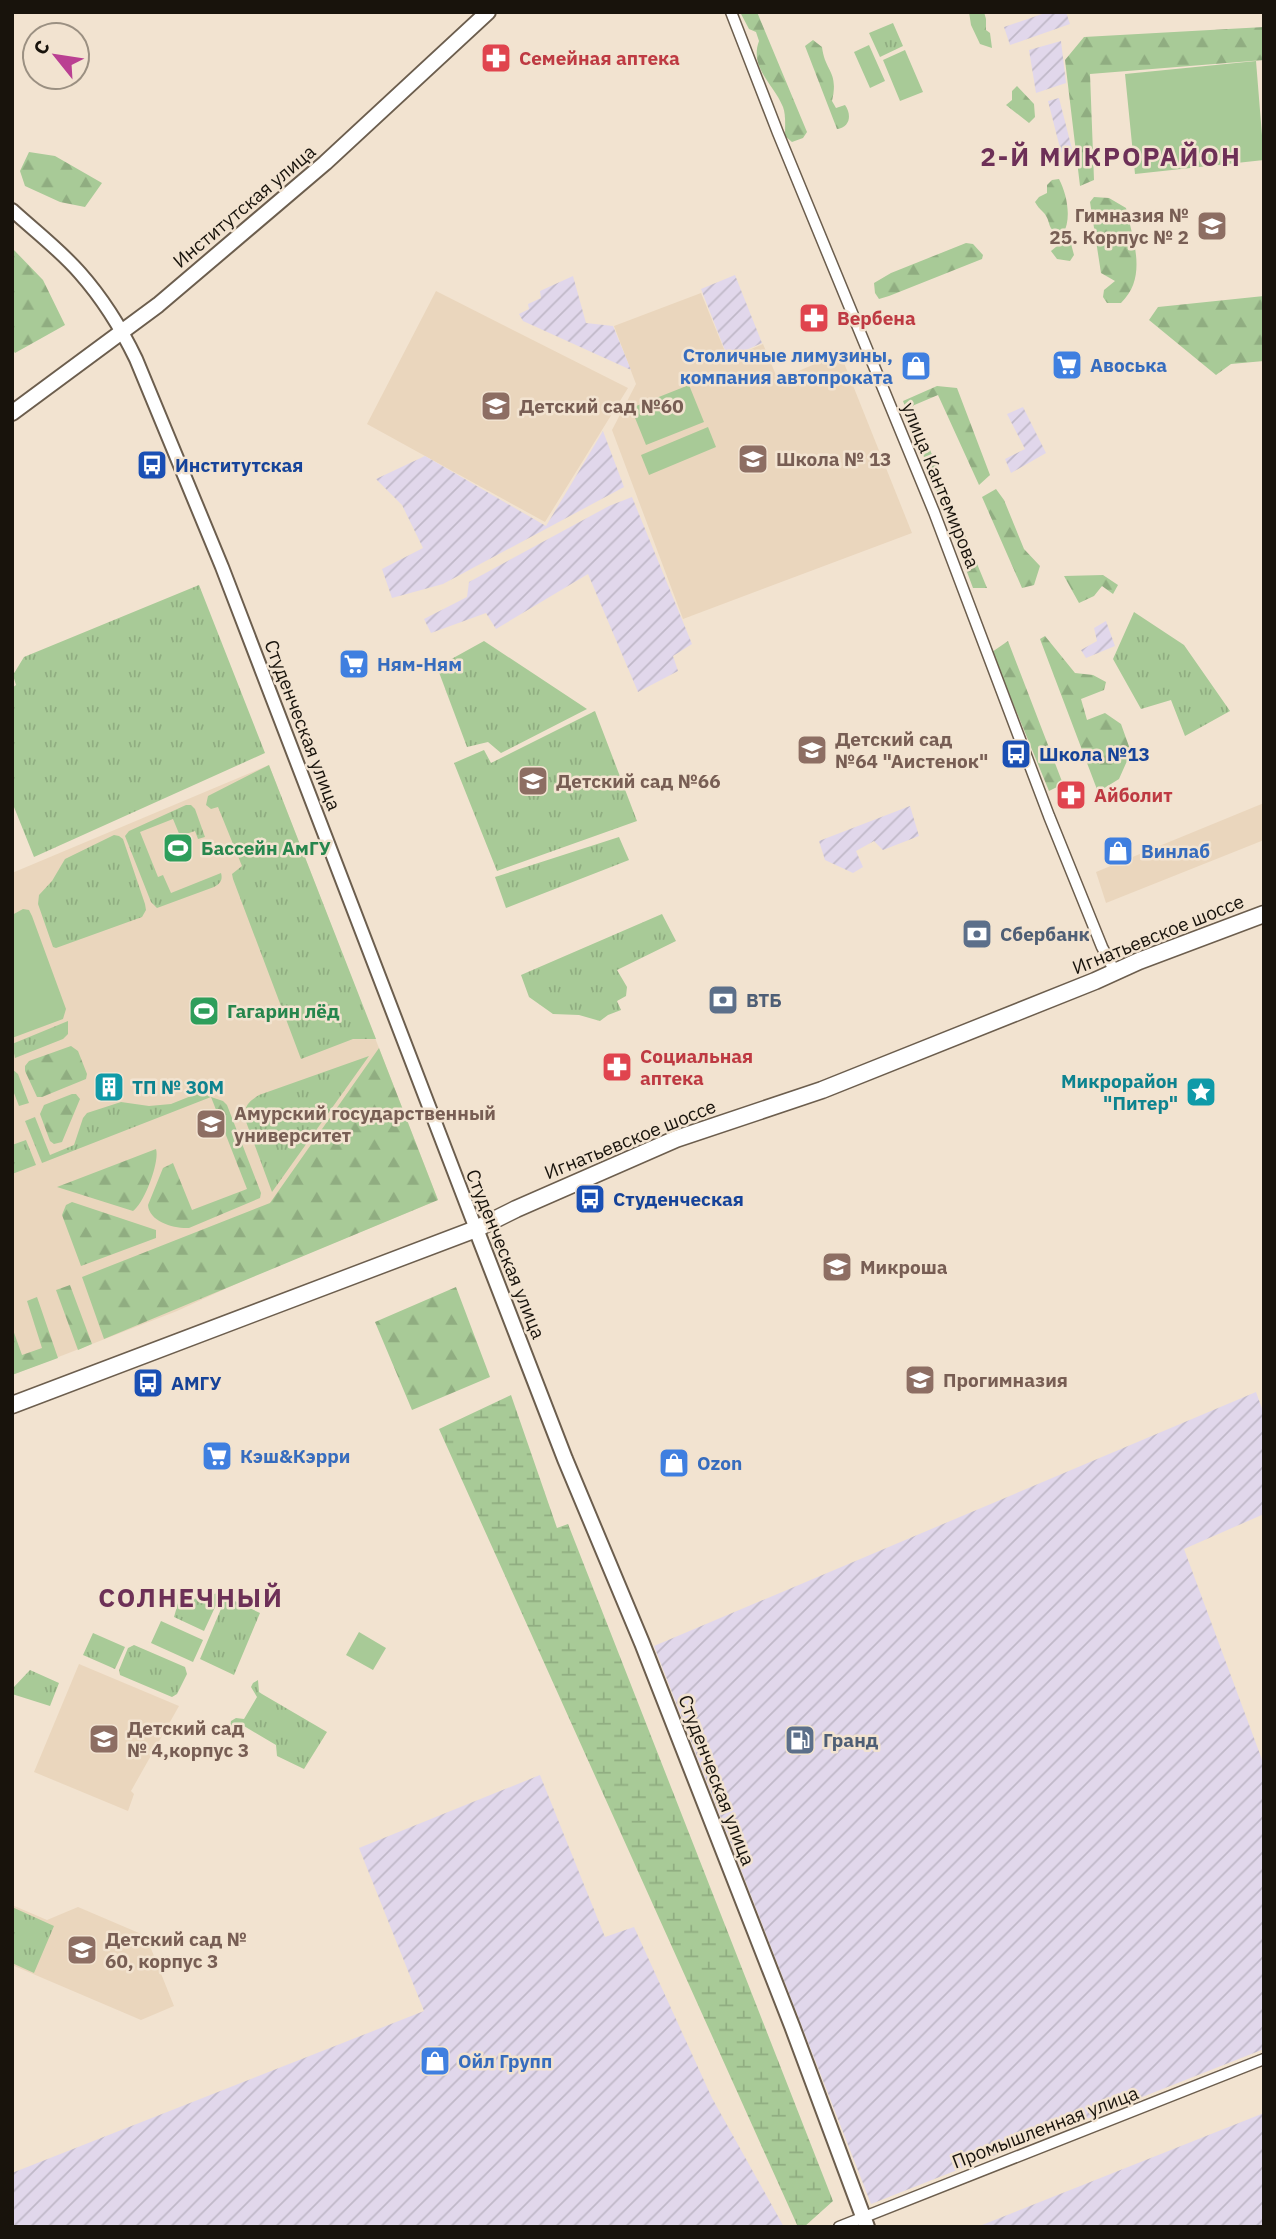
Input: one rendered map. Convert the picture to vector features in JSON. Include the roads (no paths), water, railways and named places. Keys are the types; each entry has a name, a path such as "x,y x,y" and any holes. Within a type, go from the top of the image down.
{"main road":[{"name":"Институтская улица","path":"12,413 158,304 316,171 488,12"},
{"name":"Игнатьевское шоссе","path":"12,1405 476,1229 676,1139 822,1090 1264,914"},
{"name":"Студенческая улица","path":"476,1229 565,1459 642,1643 865,2222"}],"street":[{"name":"улица Кантемирова","path":"731,12 934,512 1049,816 1102,947 1115,972"},
{"name":"Студенческая улица","path":"12,210 79,271 122,330 222,567 476,1229"},
{"name":"Промышленная улица","path":"839,2227 865,2222 1264,2059"}],"place":[{"name":"Семейная аптека","path":"496,58"},
{"name":"Гимназия № 25. Корпус № 2","path":"1212,226"},
{"name":"Вербена","path":"814,318"},
{"name":"Авоська","path":"1067,365"},
{"name":"Столичные лимузины, компания автопроката","path":"916,366"},
{"name":"Детский сад №60","path":"496,406"},
{"name":"Школа № 13","path":"753,459"},
{"name":"Институтская","path":"152,465"},
{"name":"Ням-Ням","path":"354,664"},
{"name":"Детский сад №64 \"Аистенок\"","path":"812,750"},
{"name":"Школа №13","path":"1016,754"},
{"name":"Детский сад №66","path":"533,781"},
{"name":"Айболит","path":"1071,795"},
{"name":"Бассейн АмГУ","path":"178,848"},
{"name":"Винлаб","path":"1118,851"},
{"name":"Сбербанк","path":"977,934"},
{"name":"ВТБ","path":"723,1000"},
{"name":"Гагарин лёд","path":"204,1011"},
{"name":"Социальная аптека","path":"617,1067"},
{"name":"ТП № 30М","path":"109,1087"},
{"name":"Микрорайон \"Питер\"","path":"1201,1092"},
{"name":"Амурский государственный университет","path":"211,1124"},
{"name":"Студенческая","path":"590,1199"},
{"name":"Микроша","path":"837,1267"},
{"name":"Прогимназия","path":"920,1380"},
{"name":"АМГУ","path":"148,1383"},
{"name":"Кэш&Кэрри","path":"217,1456"},
{"name":"Ozon","path":"674,1463"},
{"name":"Детский сад № 4,корпус 3","path":"104,1739"},
{"name":"Гранд","path":"800,1740"},
{"name":"Детский сад № 60, корпус 3","path":"82,1950"},
{"name":"Ойл Групп","path":"435,2061"}],"district":[{"name":"2-Й МИКРОРАЙОН","path":"1111,157"},
{"name":"СОЛНЕЧНЫЙ","path":"191,1598"}]}
